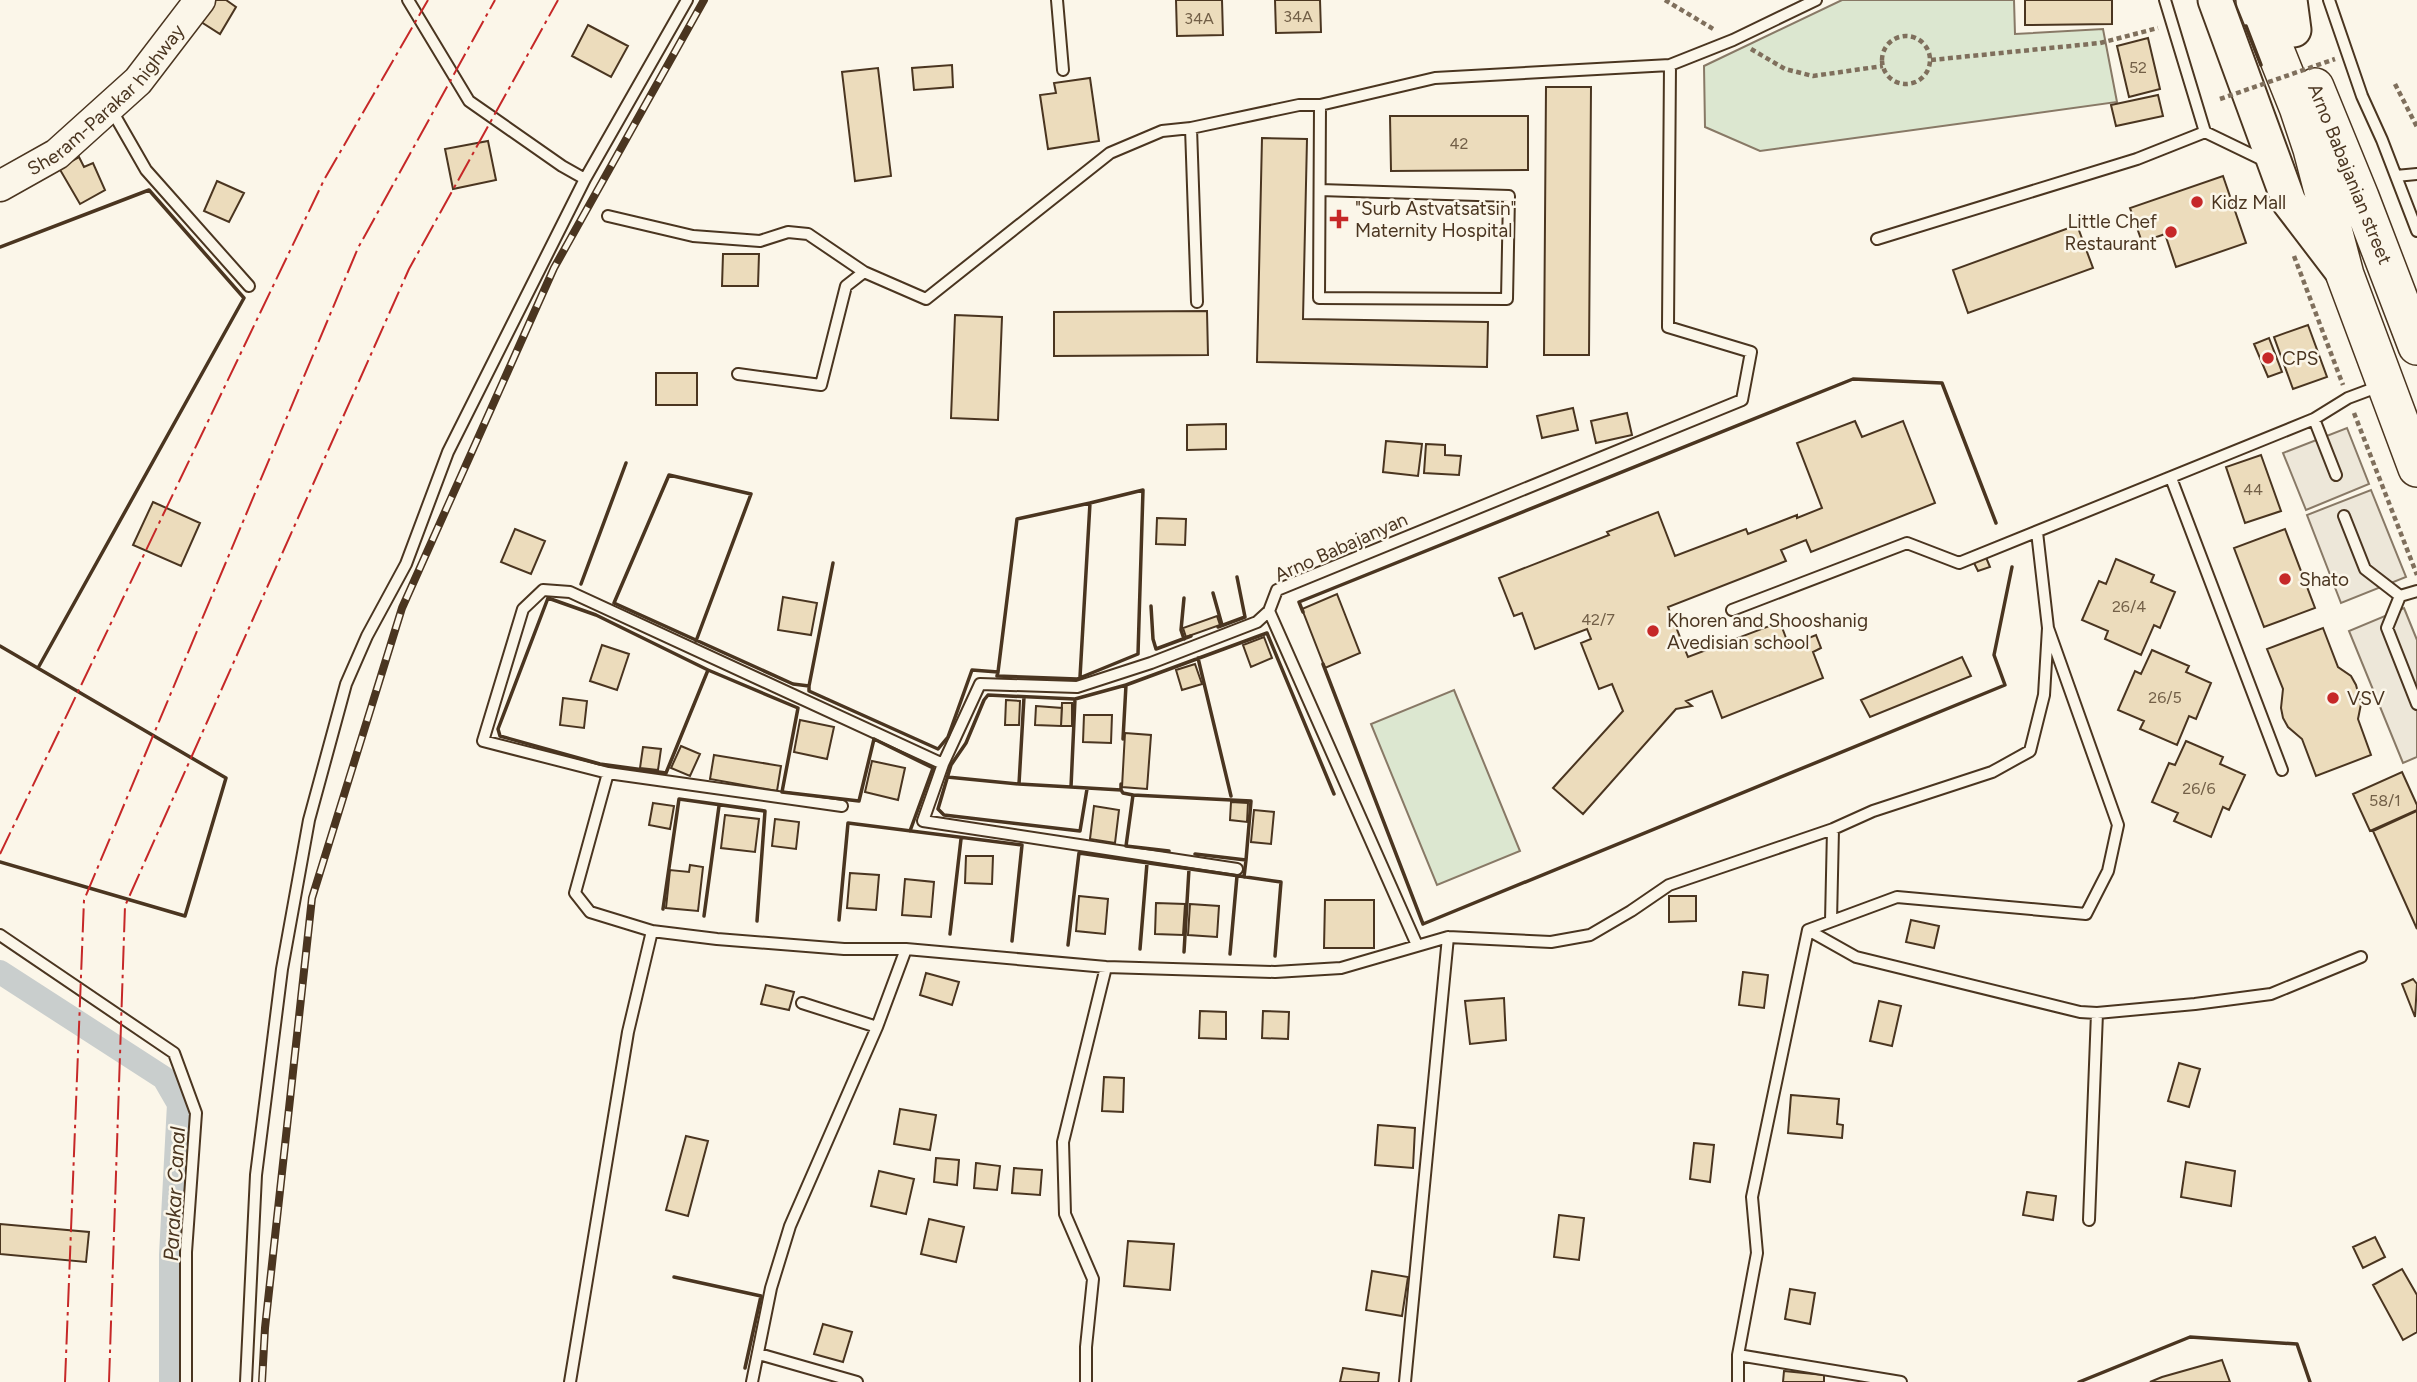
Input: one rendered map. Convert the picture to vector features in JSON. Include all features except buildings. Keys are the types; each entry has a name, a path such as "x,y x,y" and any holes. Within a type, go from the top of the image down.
{"highway":[{"name":"Arno Babajanian street","path":"2255,0 2312,149 2345,275 2417,468"},
{"name":"Arno Babajanian street","path":"2288,10 2417,346"}],"main road":[{"name":"Arno Babajanian street","path":"2215,0 2289,202 2345,275"}],"street":[{"name":"Sheram-Parakar highway","path":"0,186 57,154 138,81 200,0"}],"lane":[{"path":"408,0 469,101 585,179"},
{"path":"246,1382 256,1175 282,969 309,820 346,684 367,636 406,564 448,452 585,179 687,0"},
{"path":"1057,0 1063,70"},
{"path":"608,216 693,236 760,242 788,232 808,234 864,272 926,299 1110,153 1162,131 1191,128 1299,106 1320,106 1435,78 1670,65 1733,40 1816,0"},
{"path":"2165,0 2205,132"},
{"path":"2329,0 2362,96 2417,231"},
{"name":"Arno Babajanyan","path":"1237,869 923,821 943,764 980,684 1077,687 1152,663 1257,622 1269,611 1277,590 1742,400 1751,352 1668,327 1670,65"},
{"path":"1320,106 1319,298 1507,299 1509,196 1320,190"},
{"path":"110,107 146,170 250,286"},
{"path":"1191,128 1197,302"},
{"path":"1877,239 2137,159 2205,132 2274,165"},
{"path":"2396,176 2417,174"},
{"path":"738,374 821,384 846,286 864,272"},
{"path":"1732,610 1907,543 1959,563 2314,419 2348,398 2386,384"},
{"path":"2314,419 2336,475"},
{"path":"2171,478 2282,770"},
{"path":"2344,516 2365,569 2400,596"},
{"path":"608,774 575,893 590,912 652,931 844,949 906,949 1106,967 1275,972 1341,968 1448,937 1550,942 1590,935 1669,885 1833,829 1873,811 1992,772 2030,751 2044,695 2048,628 2036,532"},
{"path":"842,806 608,774 483,741 523,609 543,590 570,592 943,764"},
{"path":"2400,596 2417,591"},
{"path":"2400,596 2387,628 2417,704"},
{"path":"1269,611 1417,945"},
{"path":"1808,930 1897,897 2086,914 2108,871 2118,825 2048,628"},
{"path":"1831,922 1833,829"},
{"path":"1808,930 1856,957 2080,1012 2097,1013 2271,994 2361,957"},
{"path":"1738,1382 1738,1355 1756,1253 1752,1197 1808,930"},
{"path":"570,1382 628,1032 652,931"},
{"path":"0,935 174,1053 196,1113 186,1252 186,1382"},
{"path":"1405,1382 1448,937"},
{"path":"752,1382 771,1288 790,1226 877,1027 906,949"},
{"path":"1086,1382 1086,1348 1093,1279 1065,1214 1063,1142 1106,967"},
{"path":"802,1003 877,1027"},
{"path":"2089,1220 2097,1013"},
{"path":"759,1354 857,1382"},
{"path":"1738,1355 1901,1382"}],"path":[{"path":"1665,0 1785,69 1813,76 1883,66"},
{"path":"1931,60 2101,43 2172,24"},
{"path":"1902,36 1919,39 1929,52 1931,60 1926,75 1906,85 1891,79 1883,66 1882,58 1888,44 1902,36"},
{"path":"2220,99 2335,59"},
{"path":"2395,84 2417,127"},
{"path":"2290,246 2417,575"}],"green space":[{"path":"1842,0 2014,0 2015,34 2103,29 2117,102 1760,151 1705,127 1704,66"},
{"path":"1454,690 1520,851 1437,885 1371,724"}],"shaded area":[{"path":"2347,428 2369,484 2306,510 2283,453"},
{"path":"2371,490 2406,577 2341,603 2307,515"},
{"path":"2404,608 2417,640 2417,757 2403,763 2349,631"}],"waterway":[{"name":"Parakar Canal","path":"0,972 164,1078 179,1104 171,1255 171,1382"}],"railway":[{"path":"262,1382 265,1328 312,898 402,608 554,268 704,0"}],"wall":[{"path":"2246,26 2261,65"},
{"path":"0,247 149,190 244,298 38,668"},
{"path":"1303,612 1299,602 1853,379 1942,383 1996,523"},
{"path":"581,584 626,463"},
{"path":"696,641 751,494 669,475 614,603 793,684 809,686 833,563"},
{"path":"809,686 809,691 938,749 948,737 972,670 998,672 997,676 1077,679 1138,654 1143,490 1090,503 1080,677"},
{"path":"998,672 1017,519 1090,503"},
{"path":"1323,664 1423,924 2005,685 1994,655 2012,567"},
{"path":"1218,627 1245,617 1237,577"},
{"path":"1213,593 1222,625"},
{"path":"708,670 596,615 548,598 498,729 500,736 600,764 666,773 708,670 798,708 782,792 859,801 874,739 933,768 910,831"},
{"path":"1184,598 1181,630 1184,639"},
{"path":"1151,606 1156,649 1191,636"},
{"path":"1126,685 1267,633 1334,794"},
{"path":"0,646 226,778 185,916 0,862"},
{"path":"1198,658 1231,796"},
{"path":"1087,789 1080,831 944,815 938,809 951,765 966,743 988,695 1075,699 1126,685 1123,739"},
{"path":"1024,697 1019,784 1071,787 1075,699"},
{"path":"947,777 1019,784"},
{"path":"1071,787 1121,790 1121,784"},
{"path":"1121,790 1133,795 1126,846 1169,851"},
{"path":"1133,795 1251,801 1246,860 1195,854"},
{"path":"663,909 679,799 765,811 757,921"},
{"path":"704,916 719,806"},
{"path":"839,920 848,823 1022,845 1012,941"},
{"path":"950,934 961,839"},
{"path":"1068,945 1079,853 1281,882 1275,956"},
{"path":"1244,877 1246,860"},
{"path":"1140,949 1147,863"},
{"path":"1184,952 1189,869"},
{"path":"1230,954 1237,876"},
{"path":"674,1277 761,1296 745,1368"},
{"path":"2079,1382 2190,1337 2297,1344 2310,1382"}],"power":[{"path":"0,854 324,180 428,0"},
{"path":"65,1382 84,900 358,248 495,0"},
{"path":"109,1382 125,906 409,269 558,0"}],"place":[{"name":"Kidz Mall","path":"2197,202"},
{"name":"\"Surb Astvatsatsin\" Maternity Hospital","path":"1339,219"},
{"name":"Little Chef Restaurant","path":"2171,232"},
{"name":"CPS","path":"2268,358"},
{"name":"Shato","path":"2285,579"},
{"name":"Khoren and Shooshanig Avedisian school","path":"1653,631"},
{"name":"VSV","path":"2333,698"}]}
